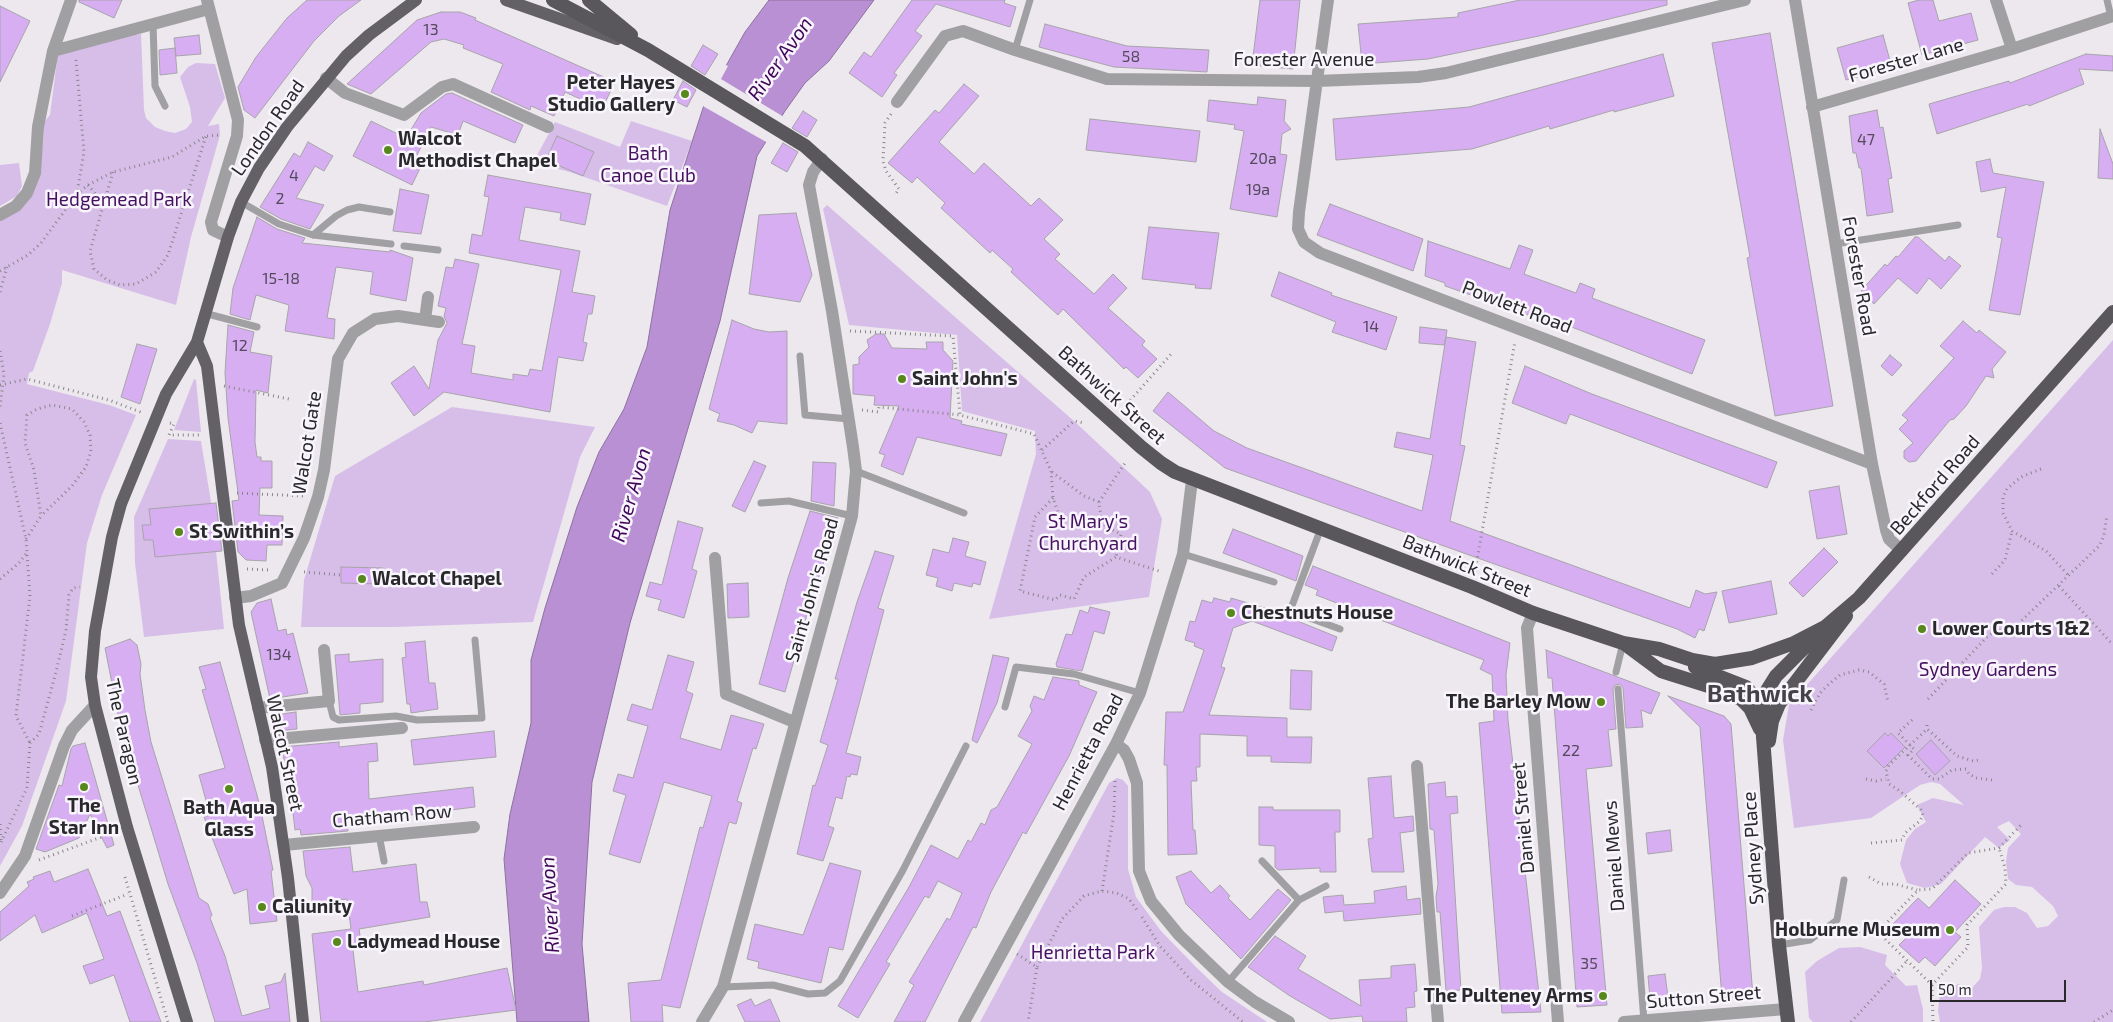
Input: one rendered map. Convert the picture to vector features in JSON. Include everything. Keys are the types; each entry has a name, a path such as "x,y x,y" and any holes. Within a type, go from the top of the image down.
{"highway":[{"path":"553,0 648,50"},
{"path":"589,0 648,50"},
{"name":"Bathwick Street","path":"648,50 788,134 822,159 1161,464 1192,480 1321,528 1533,613 1623,643 1659,649 1692,660 1715,664 1767,653 1825,627"},
{"name":"Beckford Road","path":"1776,676 1825,627 1859,598 2113,312"},
{"path":"1766,764 1772,721 1779,704 1859,598"},
{"path":"1623,643 1746,687 1762,704 1772,721"},
{"name":"Bathwick Street","path":"1623,643 1662,671 1718,689 1741,699 1750,708 1763,736"},
{"path":"1718,689 1746,687 1776,676"},
{"name":"Sydney Place","path":"1776,676 1766,692 1762,704 1763,736 1779,945 1787,1015"}],"main road":[{"name":"London Road","path":"197,342 228,237 241,202 259,168 287,127 326,78 369,35 416,0"},
{"path":"506,0 648,50"},
{"name":"Walcot Street","path":"197,342 207,366 231,568 244,653 272,767 284,846 303,1022"},
{"name":"The Paragon","path":"187,1022 127,827 95,705 91,677 94,631 112,537 121,504 166,394 197,342"}],"street":[{"path":"0,214 16,206 27,193 35,173 38,127 53,51 71,0"},
{"name":"Powlett Road","path":"1328,0 1299,212 1298,230 1304,242 1320,252 1872,464"},
{"name":"Forester Avenue","path":"897,102 945,36 963,31 1015,50 1107,78 1316,81 1418,77 1446,73 1745,0"},
{"name":"Forester Road","path":"1794,0 1872,464 1886,530 1890,539 1902,551"},
{"path":"1996,0 2012,49"},
{"path":"53,51 153,24 208,2 238,120 237,136 211,222 213,230 228,237"},
{"name":"Forester Lane","path":"1812,107 2012,49 2112,16"},
{"path":"326,78 345,93 404,115 442,87 453,84 548,127"},
{"name":"Saint John's Road","path":"702,1022 723,987 794,722 852,516 856,471 849,419 809,185 812,172 822,159"},
{"path":"425,320 428,297"},
{"name":"Walcot Gate","path":"235,598 250,596 282,583 304,538 318,498 324,470 338,359 353,333 375,319 398,316 439,322"},
{"name":"Henrietta Road","path":"964,1022 1116,744 1140,693 1183,554 1192,480"},
{"path":"715,558 726,694 794,722"},
{"name":"Daniel Street","path":"1533,613 1527,628 1558,1022"},
{"path":"258,708 329,701 324,650"},
{"path":"0,893 25,856 72,730 95,705"},
{"path":"266,740 402,728"},
{"path":"1116,744 1124,750 1129,759 1137,783 1139,870 1144,886 1160,915 1228,982 1255,1002 1289,1022"},
{"path":"1417,766 1438,1022"},
{"name":"Chatham Row","path":"284,846 474,827"},
{"name":"Sutton Street","path":"1624,1022 1787,1015"}],"lane":[{"path":"1015,50 1030,0"},
{"path":"2107,0 2112,16"},
{"path":"153,24 154,86 165,106"},
{"path":"241,202 279,224 313,234 391,244"},
{"path":"313,234 347,210 359,207 390,212"},
{"path":"1835,244 1958,225"},
{"path":"404,246 438,250"},
{"path":"204,313 256,327"},
{"path":"800,356 805,415 849,419"},
{"path":"856,471 964,513"},
{"path":"761,503 789,501 852,516"},
{"path":"1321,528 1290,611 1340,629"},
{"path":"1183,554 1274,582"},
{"path":"329,701 333,717 339,720 396,716 417,720 482,718 475,640"},
{"path":"1616,672 1623,643"},
{"path":"1005,707 1016,667 1074,674 1140,693"},
{"name":"Daniel Mews","path":"1618,689 1644,1021"},
{"path":"723,987 773,985 808,994 825,994 840,981 903,870 966,746"},
{"path":"379,835 384,861"},
{"path":"1262,860 1299,900"},
{"path":"1779,945 1810,940 1837,920 1844,880"},
{"path":"1228,982 1299,900 1326,886"}],"path":[{"path":"73,46 84,152 77,194"},
{"path":"895,195 899,188 886,171 883,161 885,123 897,102"},
{"path":"113,172 90,251 94,269 107,280 120,285 136,284 146,280 156,272 168,255 206,136"},
{"path":"0,270 41,244 77,194 88,185 113,172 172,157 206,136 237,136"},
{"path":"88,185 105,204"},
{"path":"0,292 7,267"},
{"path":"1472,587 1517,327"},
{"path":"834,332 952,336 960,415"},
{"path":"0,351 4,374 0,407"},
{"path":"1127,404 1172,353"},
{"path":"0,385 27,379 109,400 137,412"},
{"path":"209,383 289,399"},
{"path":"26,539 41,516 72,486 86,467 91,451 90,434 84,422 72,409 52,405 36,408 27,415 25,443 34,470 41,516"},
{"path":"878,412 879,407 960,415 1034,434 1051,471 1053,498 1065,531"},
{"path":"157,417 174,424 169,435 197,435"},
{"path":"1042,450 1074,421 1084,424"},
{"path":"0,423 26,539 30,596 16,716 30,743 27,788 0,843"},
{"path":"1053,498 1035,517 1020,591 1055,600 1060,594 1074,599 1084,576 1116,557 1121,534 1106,527 1099,502 1125,463"},
{"path":"2041,469 2013,482 2003,497 2003,513 2012,531 2046,551 2069,576"},
{"path":"1051,471 1084,496 1099,502"},
{"path":"222,492 318,498"},
{"path":"1928,698 1986,638 1992,633 2016,626 2069,576 2100,544 2104,535 2107,515"},
{"path":"1992,574 2004,560 2012,531"},
{"path":"0,579 19,563 26,554"},
{"path":"1116,557 1159,571"},
{"path":"231,568 268,570"},
{"path":"288,572 341,575"},
{"path":"2059,586 2113,645"},
{"path":"30,743 39,734 56,672 66,630 69,595 73,588 80,587"},
{"path":"1811,710 1820,694 1829,684 1840,676 1859,670 1869,672 1884,684 1888,702"},
{"path":"1912,720 1898,733 1914,749 1908,754 1932,779 1939,779 1952,770 1966,769 1969,774 1976,778 1992,780"},
{"path":"1872,843 1902,840 1905,833 1920,821 1923,815 1916,804 1900,790 1894,789 1886,778 1886,771 1889,765 1927,727 1957,756 1973,762 1979,760"},
{"path":"1102,891 1114,813 1115,773"},
{"path":"1866,779 1876,781 1886,778"},
{"path":"0,824 0,843"},
{"path":"1869,877 1881,884 1895,884 1918,890 1932,889 1968,853 1999,848 2022,824"},
{"path":"46,858 116,832"},
{"path":"1932,985 1968,947 1968,925 2006,884 2006,868 1999,848"},
{"path":"1837,920 1864,936 1878,932 1918,890"},
{"path":"1028,1022 1037,967 1062,919 1084,896 1102,891 1117,893 1129,899 1160,946 1190,980 1243,1022"},
{"path":"72,916 128,894"},
{"path":"1878,932 1932,985 1933,1022"},
{"path":"1004,946 1037,967"},
{"path":"1851,1022 1908,962"},
{"path":"2094,1022 2113,1010"}],"green space":[{"name":"Hedgemead Park","path":"141,34 144,110 146,118 155,127 165,131 175,133 186,129 192,122 190,107 180,77 188,67 196,63 215,64 225,98 208,126 219,124 220,135 191,237 176,305 62,270 62,283 50,324 33,371 29,373 27,384 109,405 136,415 102,495 87,543 66,701 22,826 0,866 0,218 27,184 43,147 44,122 50,115 59,45"},
{"name":"Bath Canoe Club","path":"631,121 692,141 667,206 570,172 533,163 555,122 620,147"},
{"path":"19,163 22,186 17,196 0,206 0,165"},
{"name":"St Mary's Churchyard","path":"827,205 1074,421 1150,492 1162,519 1149,597 989,619 1036,454 1035,431 962,411 957,335 849,325 823,209"},
{"name":"Sydney Gardens","path":"2113,340 2113,1022 1940,1022 1938,1011 1940,993 1958,984 1971,989 1980,979 1982,968 1979,927 1994,910 2004,907 2015,907 2027,913 2037,928 2048,926 2058,916 2053,906 2032,887 2016,885 2008,879 2006,861 2008,848 2021,834 2009,821 1997,827 2010,840 1999,848 1985,837 1941,884 1925,888 1907,883 1900,864 1906,840 1915,829 1926,822 1917,805 1933,798 1964,805 1940,784 1931,782 1920,785 1871,818 1794,828 1783,740 1789,705"},
{"path":"194,379 196,380 201,432 174,430"},
{"path":"452,407 595,427 580,457 533,622 395,627 301,627 304,580 335,476"},
{"path":"168,439 201,441 211,502 224,629 144,637 135,563 134,517"},
{"name":"Henrietta Park","path":"1117,778 1123,780 1128,786 1128,869 1136,897 1161,931 1222,992 1267,1022 980,1022 1109,783"},
{"path":"1860,947 1887,955 1885,965 1906,986 1917,985 1923,1009 1923,1022 1813,1022 1809,1018 1805,972 1817,961 1839,948"}],"water":[{"name":"River Avon","path":"769,0 874,0 829,61 805,83 757,156 720,321 630,623 592,782 582,944 589,1022 517,1022 504,859 510,814 531,723 531,660 545,608 577,507 599,452 624,409 647,347 670,210 704,105 745,32"}],"pier":[{"path":"724,64 728,66 721,79 784,117 768,143 701,105"}],"building":[{"path":"79,0 122,0 114,18 79,2"},
{"path":"307,0 361,0 339,16 314,41 255,118 244,110 238,87 256,57 287,18"},
{"path":"912,0 1005,0 1004,3 1016,7 1010,27 936,4 915,31 922,36 894,73 897,75 882,97 849,73 864,52 871,57"},
{"path":"1260,0 1300,0 1293,69 1252,65"},
{"path":"1520,0 1667,0 1667,5 1539,36 1428,59 1362,64 1358,24 1458,17 1458,13"},
{"path":"1919,0 1933,0 1939,21 1971,13 1978,40 1922,55 1908,3"},
{"path":"0,6 30,21 0,82"},
{"path":"441,12 460,12 476,18 475,20 615,82 602,109 565,92 554,116 531,106 530,110 491,92 503,64 463,48 464,45 444,39 431,42 371,94 347,84 417,20"},
{"path":"1045,24 1127,46 1209,50 1207,72 1114,67 1039,47"},
{"path":"1770,33 1833,406 1775,416 1747,258 1750,257 1712,43"},
{"path":"199,35 201,54 176,56 174,38"},
{"path":"1883,35 1892,68 1846,80 1837,48"},
{"path":"703,45 718,54 705,75 691,66"},
{"path":"175,48 177,73 160,75 159,50"},
{"path":"1663,54 1674,96 1614,112 1614,110 1550,129 1549,126 1472,149 1336,160 1333,119 1469,107"},
{"path":"2086,54 2113,56 2113,71 2079,69 2084,84 2029,106 2028,104 1937,134 1929,104 2009,81 2010,83"},
{"name":"Peter Hayes Studio Gallery","path":"683,81 696,90 687,107 673,100"},
{"path":"964,84 979,96 939,142 974,174 984,163 1031,206 1039,198 1063,220 1044,239 1060,254 1055,259 1094,294 1113,274 1127,288 1108,308 1145,341 1142,345 1157,359 1138,378 1126,367 1124,369 1063,309 1058,315 1011,272 1013,269 992,250 990,253 941,208 945,203 917,177 912,183 888,163 935,110 939,113"},
{"path":"452,93 523,125 515,143 463,121 458,135 431,127 417,155 425,158 412,185 353,156 371,121 406,138 421,113 446,94"},
{"path":"1258,97 1286,100 1284,121 1291,129 1282,134 1280,154 1287,155 1277,217 1230,209 1244,131 1234,129 1235,125 1207,121 1209,100 1257,105"},
{"path":"1877,110 1880,128 1883,127 1892,178 1888,179 1893,212 1867,216 1861,168 1859,168 1856,153 1853,153 1849,116"},
{"path":"803,111 817,120 807,137 792,128"},
{"path":"1090,119 1200,131 1196,162 1086,150"},
{"path":"2100,129 2113,164 2113,179 2098,178"},
{"path":"557,136 594,152 583,176 546,160"},
{"path":"308,142 333,156 324,171 315,166 296,198 324,205 310,229 281,219 260,207 294,153 300,157"},
{"path":"783,143 798,152 787,172 771,163"},
{"path":"1990,159 1993,173 2044,182 2020,315 1989,310 2002,238 1997,237 2006,187 1981,192 1976,162"},
{"path":"488,175 591,194 585,225 560,220 561,213 525,207 519,240 580,251 572,292 595,296 592,314 588,314 583,342 587,343 583,361 558,357 550,412 444,392 414,416 391,383 414,366 429,389 438,340 447,323 444,316 446,308 438,306 446,267 453,268 455,259 479,264 462,344 475,346 471,373 513,380 513,374 528,376 530,369 542,371 561,270 469,253 472,234 482,236 489,197 484,196"},
{"path":"400,189 429,195 421,234 393,231"},
{"path":"1330,204 1423,239 1413,271 1317,235"},
{"path":"796,213 812,275 800,302 749,294 759,215"},
{"path":"257,217 277,229 305,238 302,243 390,252 390,250 413,258 406,301 370,294 373,272 336,267 327,318 335,319 334,339 285,331 289,305 256,295 250,320 230,314 233,288"},
{"path":"1149,227 1219,233 1211,289 1195,288 1196,285 1142,279"},
{"path":"1915,237 1918,237 1945,261 1949,256 1961,266 1941,289 1929,278 1917,294 1898,278 1874,304 1861,291 1885,264 1887,266 1896,256 1898,257"},
{"path":"1428,241 1510,269 1519,245 1533,250 1524,274 1576,293 1580,283 1595,289 1592,298 1705,340 1692,374 1564,324 1563,327 1445,286 1445,283 1425,276"},
{"path":"1279,272 1332,293 1331,295 1397,317 1386,350 1332,332 1336,322 1271,296"},
{"path":"732,320 754,329 769,332 787,331 787,424 758,421 752,433 734,425 717,421 720,414 709,409"},
{"path":"1963,321 1977,333 1979,330 2006,352 1992,369 1994,378 1986,376 1966,406 1954,419 1950,420 1916,461 1909,462 1904,458 1904,451 1913,443 1899,429 1908,420 1902,415 1954,358 1940,346"},
{"path":"228,325 254,332 250,352 272,356 268,393 256,390 255,442 257,457 261,457 261,461 272,461 272,488 260,488 259,515 283,516 282,545 267,545 266,561 246,560 238,552 232,501 239,500 228,418 225,373"},
{"path":"1420,327 1447,330 1444,345 1419,343"},
{"path":"876,334 884,334 892,348 927,349 926,342 943,342 943,350 953,361 950,418 962,421 961,424 1007,434 1001,456 917,437 903,475 881,466 885,455 879,453 899,406 874,405 875,396 853,394 853,365 859,364 859,357 869,347 867,340"},
{"path":"1446,337 1476,342 1460,445 1465,446 1450,521 1690,608 1696,590 1705,594 1717,592 1704,631 1699,629 1695,638 1677,629 1225,468 1153,411 1168,392 1214,431 1247,448 1422,511 1433,455 1394,447 1397,432 1430,439"},
{"path":"137,344 157,349 140,404 121,397"},
{"path":"1890,355 1902,365 1892,376 1881,366"},
{"path":"1525,366 1592,394 1777,462 1767,488 1570,414 1566,424 1512,403"},
{"path":"754,461 766,466 745,512 732,506"},
{"path":"813,462 836,463 834,506 811,501"},
{"path":"1839,486 1847,534 1817,539 1809,491"},
{"name":"St Swithin’s","path":"216,503 222,551 155,557 153,540 144,540 142,525 151,525 149,509"},
{"path":"810,511 838,518 809,607 785,692 759,684 788,578"},
{"path":"678,521 703,528 692,569 697,571 684,618 658,610 661,600 646,596 650,582 662,585"},
{"path":"1233,529 1303,556 1296,581 1223,553"},
{"path":"953,538 969,542 965,556 986,562 980,585 973,583 972,587 954,583 952,591 936,586 938,578 926,575 933,549 949,553"},
{"path":"1824,548 1838,562 1803,597 1789,583"},
{"path":"875,551 894,556 878,608 884,610 846,753 861,757 857,775 851,774 850,777 847,776 842,799 836,797 828,826 834,828 823,861 797,854 813,785 815,786 828,745 820,742 838,679 835,679 857,602"},
{"path":"1313,566 1510,643 1506,675 1508,720 1541,1012 1502,1013 1479,723 1494,721 1492,675 1480,669 1484,660 1316,595 1318,590 1305,585"},
{"name":"Walcot Chapel","path":"341,567 383,568 382,584 341,583"},
{"path":"1771,581 1777,614 1729,623 1722,591"},
{"path":"748,583 749,617 728,618 727,584"},
{"path":"1214,598 1230,602 1231,598 1268,609 1337,637 1332,651 1252,621 1233,628 1221,667 1225,668 1209,715 1287,718 1287,737 1312,737 1311,763 1271,762 1271,756 1247,756 1247,736 1200,734 1200,767 1196,767 1197,781 1191,781 1193,830 1195,830 1197,854 1168,855 1167,765 1164,765 1166,712 1183,712 1204,650 1194,646 1195,643 1185,640 1190,621 1195,622 1202,600 1212,603"},
{"path":"271,599 278,631 286,629 287,635 293,633 308,693 270,699 251,612 257,603"},
{"path":"1090,607 1110,612 1104,634 1094,631 1082,671 1057,667 1056,664 1066,634 1072,635 1080,610 1088,613"},
{"path":"130,639 137,645 141,664 140,674 151,742 199,898 208,904 212,915 210,918 225,956 242,1016 270,1008 265,986 281,982 285,973 290,1022 215,1022 197,963 168,884 121,729 105,648"},
{"path":"425,641 429,683 435,683 438,709 411,713 410,704 407,704 402,658 406,657 405,643"},
{"path":"1546,650 1660,693 1651,714 1641,710 1643,727 1626,728 1623,688 1620,684 1615,685 1613,689 1616,729 1608,730 1612,766 1586,769 1607,1005 1577,1007 1552,678 1548,678"},
{"path":"349,654 349,662 383,659 383,702 360,704 360,713 340,715 335,655"},
{"path":"668,655 694,662 686,691 693,694 680,738 721,750 731,715 764,724 756,749 753,748 737,801 742,803 736,824 729,822 680,1008 662,1005 663,1022 631,1022 628,983 661,980 700,827 703,828 712,796 664,782 640,863 609,854 626,795 613,791 618,774 633,778 648,726 627,720 632,704 652,710"},
{"path":"993,655 1009,658 997,703 977,743 972,740"},
{"path":"220,662 260,806 273,870 271,871 277,921 250,924 247,889 234,894 204,817 210,815 199,775 225,768 202,690 206,689 199,667"},
{"path":"1291,670 1312,671 1311,710 1290,709"},
{"path":"1053,677 1079,681 1079,685 1097,692 1069,756 1026,834 1023,832 991,892 976,928 973,927 925,1022 894,1022 914,985 909,982 947,918 950,920 962,893 938,881 929,898 925,896 886,962 890,964 858,1018 838,1006 909,887 931,845 958,859 968,840 971,842 981,823 985,825 991,810 997,807 1032,744 1018,736 1032,711 1030,706 1034,696 1044,700"},
{"path":"1668,696 1724,716 1731,724 1753,996 1722,998 1700,727"},
{"path":"296,712 297,729 277,731 274,715"},
{"path":"494,731 496,757 414,765 411,740"},
{"path":"1885,733 1888,736 1891,733 1905,747 1884,768 1867,751"},
{"path":"1931,740 1950,761 1935,775 1916,754"},
{"path":"339,742 339,747 377,743 378,761 368,762 369,799 473,787 475,807 347,823 348,831 301,835 300,829 295,830 289,780 281,747"},
{"path":"85,743 114,845 107,848 90,814 79,838 45,852 36,849 59,785 62,786 71,749 73,746"},
{"path":"1391,776 1394,818 1413,816 1414,831 1400,833 1404,872 1372,872 1368,839 1373,838 1368,778"},
{"path":"1445,782 1446,797 1457,796 1458,813 1450,814 1461,990 1446,991 1440,912 1437,912 1436,897 1438,884 1434,830 1430,829 1428,784"},
{"path":"1259,807 1273,807 1273,810 1340,810 1340,832 1335,832 1336,872 1320,872 1320,868 1278,870 1275,867 1275,846 1259,845"},
{"path":"1670,830 1672,851 1648,854 1646,833"},
{"name":"Ladymead House","path":"350,847 353,872 416,864 420,902 427,902 430,917 359,929 362,949 353,950 358,992 423,981 424,985 507,968 516,1010 424,1022 321,1022 312,934 351,929 347,899 312,904 312,888 306,876 303,851"},
{"path":"830,863 861,871 843,950 829,947 821,983 758,968 759,962 747,959 755,924 803,935"},
{"path":"88,869 107,916 120,911 161,1022 130,1022 114,975 90,984 83,966 104,959 87,913 42,933 35,915 0,941 0,912 29,886 27,882 34,879 33,877 50,871 54,882"},
{"path":"1191,871 1211,893 1220,885 1230,896 1228,898 1250,920 1278,889 1291,900 1241,959 1186,904 1176,877"},
{"path":"1955,880 1981,904 1955,932 1961,937 1935,966 1925,957 1919,963 1899,945 1906,938 1892,925 1918,898 1929,908"},
{"path":"1406,886 1407,900 1420,898 1421,914 1344,921 1343,911 1325,913 1323,897 1343,895 1344,905 1375,903 1374,891"},
{"path":"1275,936 1306,956 1298,969 1361,1006 1359,980 1391,978 1391,966 1415,964 1417,991 1414,992 1415,1007 1406,1008 1407,1022 1363,1022 1362,1016 1330,1019 1290,996 1248,967"},
{"path":"1665,974 1668,997 1650,999 1648,976"},
{"path":"751,999 755,1006 770,999 780,1022 745,1022 737,1005"}],"place":[{"name":"Peter Hayes Studio Gallery","path":"685,94"},
{"name":"Walcot Methodist Chapel","path":"388,150"},
{"name":"Saint John's","path":"902,379"},
{"name":"St Swithin’s","path":"179,532"},
{"name":"Walcot Chapel","path":"362,579"},
{"name":"Chestnuts House","path":"1231,613"},
{"name":"Lower Courts 1&2","path":"1922,629"},
{"name":"The Barley Mow","path":"1601,702"},
{"name":"The Star Inn","path":"84,787"},
{"name":"Bath Aqua Glass","path":"229,789"},
{"name":"Caliunity","path":"262,907"},
{"name":"Holburne Museum","path":"1950,930"},
{"name":"Ladymead House","path":"337,942"},
{"name":"The Pulteney Arms","path":"1603,996"}],"district":[{"name":"Bathwick","path":"1760,694"}]}
